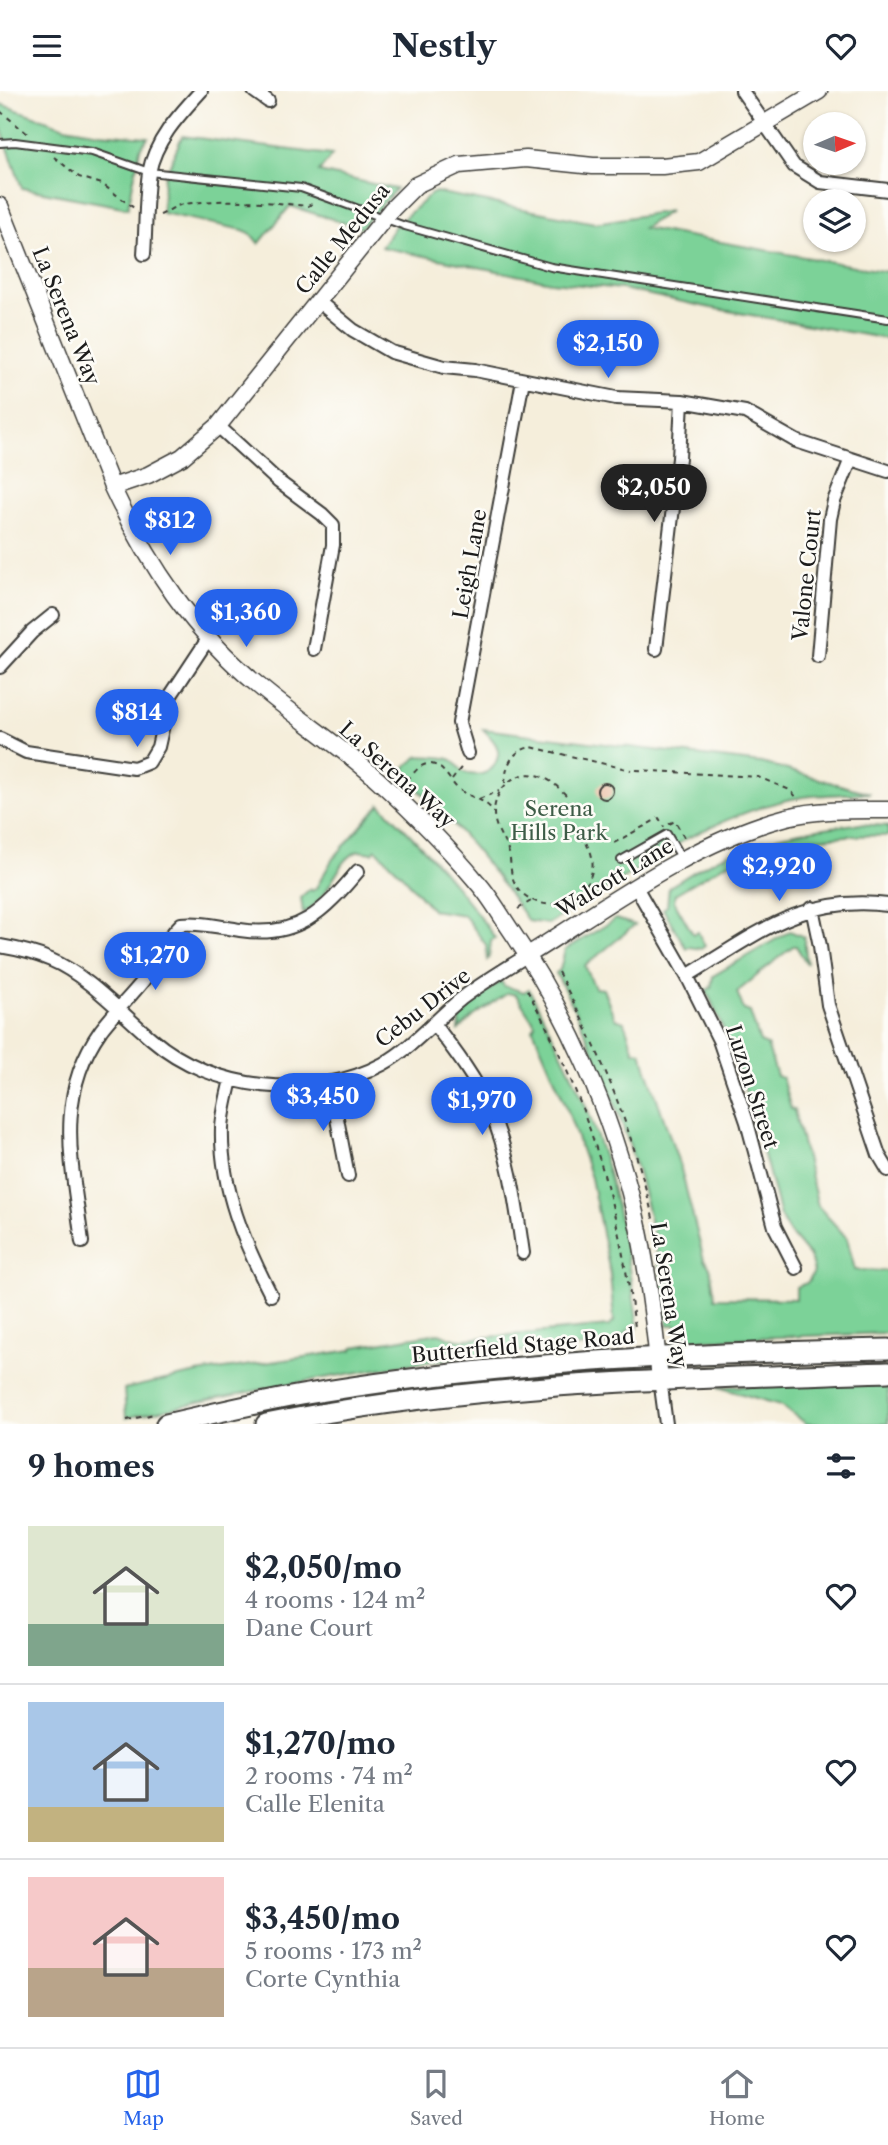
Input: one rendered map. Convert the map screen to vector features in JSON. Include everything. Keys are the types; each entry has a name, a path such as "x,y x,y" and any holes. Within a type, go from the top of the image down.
{"main road":[{"name":"Calle Medusa","path":"112,487 148,475 182,457 218,426 386,218 416,185 459,165 526,159 593,166 662,166 699,162 819,91"},
{"name":"La Serena Way","path":"0,206 112,487 153,565 208,639 258,686 377,779 430,830 479,884 528,955 575,1041 621,1161 645,1261 660,1379"},
{"name":"Walcott Lane","path":"528,955 636,887 752,827 790,816 850,810 888,810"},
{"name":"Butterfield Stage Road","path":"166,1424 299,1396 527,1366 657,1356 888,1349"},
{"name":"Butterfield Stage Road","path":"266,1424 470,1392 660,1379 888,1372"}],"street":[{"path":"145,254 149,172 160,144 176,119 201,91"},
{"path":"254,91 268,101"},
{"path":"742,91 794,166 820,182 888,190"},
{"path":"319,302 352,330 391,352 444,367 475,370 616,398 682,401 745,412 796,441 888,471"},
{"name":"Leigh Lane","path":"468,753 459,723 523,380"},
{"path":"656,649 679,458 682,401"},
{"path":"218,426 279,482 333,524 333,545 314,649"},
{"name":"Valone Court","path":"818,656 830,519 834,501 851,459"},
{"path":"0,667 32,632 53,615"},
{"path":"0,739 26,752 134,768 149,762 158,747 169,698 208,639"},
{"path":"82,1242 68,1133 70,1101 88,1051 118,1009 152,969 168,936 181,924 196,923 243,931 272,932 298,926 317,914 358,871"},
{"name":"Luzon Street","path":"636,887 719,1040 733,1076 775,1227 796,1268"},
{"path":"687,977 769,927 812,908 858,903 888,905"},
{"path":"812,908 828,1005 879,1155 888,1170"},
{"name":"Cebu Drive","path":"0,946 27,951 54,961 118,1009 156,1042 187,1061 231,1080 286,1086 330,1082 360,1074 384,1063 460,1000 528,955"},
{"path":"434,1024 474,1080 490,1110 509,1173 523,1253"},
{"path":"231,1080 222,1126 222,1152 246,1245 271,1295"},
{"path":"330,1082 348,1177"},
{"name":"La Serena Way","path":"660,1379 666,1424"}],"lane":[{"path":"0,143 92,152 149,172 301,188 405,226 551,267 888,319"},
{"path":"621,860 667,834 682,861"}],"path":[{"path":"0,111 79,177 102,184 134,208"},
{"path":"160,215 178,205 258,201 308,206 327,198"},
{"path":"494,812 512,756 520,749 531,747 631,770"},
{"path":"451,780 461,769 468,753"},
{"path":"407,780 419,768 429,764 439,767 458,788 488,804 494,812 498,830 508,851 513,880 532,900 555,904 578,894 589,881 593,867 586,839"},
{"path":"636,771 758,777 790,790 800,800"},
{"path":"505,784 520,775 536,775 555,784 566,795"},
{"path":"478,799 500,791"},
{"path":"614,843 659,818 664,827 675,821 686,842"},
{"path":"518,909 532,900"},
{"path":"527,991 561,1056 586,1114 603,1164 620,1233 635,1327"}],"green space":[{"path":"0,104 65,127 148,137 140,149 128,208 22,188 0,125"},
{"path":"182,136 332,155 319,172 396,189 361,228 290,206 259,244 250,233 243,230 162,213 164,179"},
{"path":"436,192 595,223 670,211 643,228 888,272 888,339 711,308 622,289 551,282 381,247 395,226"},
{"name":"Serena Hills Park","path":"483,729 761,763 870,793 803,797 744,813 688,838 548,924 528,921 470,843 415,786 406,772 405,767 419,756 449,759 469,774 487,772 494,766 498,752 496,744"},
{"path":"380,804 441,868 495,938 491,941 487,960 486,945 464,915 432,910 376,849 373,853 359,851 344,862 321,898 303,913 301,897 310,889 312,891 316,888 332,860"},
{"path":"857,824 888,826 888,836 830,837 772,845 768,849 726,864 675,894 674,901 693,934 698,932 705,946 701,949 686,948 663,909 667,906 669,887 737,850 788,835"},
{"path":"616,919 635,925 585,966 595,988 603,989 615,1019 624,1022 634,1051 641,1052 681,1169 704,1260 710,1267 715,1298 796,1299 796,1287 807,1283 814,1272 810,1257 789,1232 780,1216 740,1073 706,990 711,988 713,976 790,931 804,937 807,964 796,946 793,946 737,992 744,1010 750,1012 760,1042 767,1045 777,1076 782,1078 791,1109 794,1110 818,1206 847,1238 855,1270 888,1271 888,1333 690,1340 675,1325 668,1325 653,1231 629,1143 597,1059 556,973 560,970 565,950"},
{"path":"501,981 504,986 524,992 529,989 589,1114 619,1219 638,1327 631,1327 618,1344 490,1354 367,1371 126,1418 124,1389 197,1373 352,1350 354,1347 439,1333 457,1340 609,1326 614,1322 610,1273 591,1178 565,1103 533,1029 535,1024 516,995 508,993 474,1016 459,1030 460,1018 457,1015"},
{"path":"888,1382 888,1424 807,1424 780,1405 718,1387"}],"building":[{"path":"605,783 613,791 605,799 597,791"}]}
